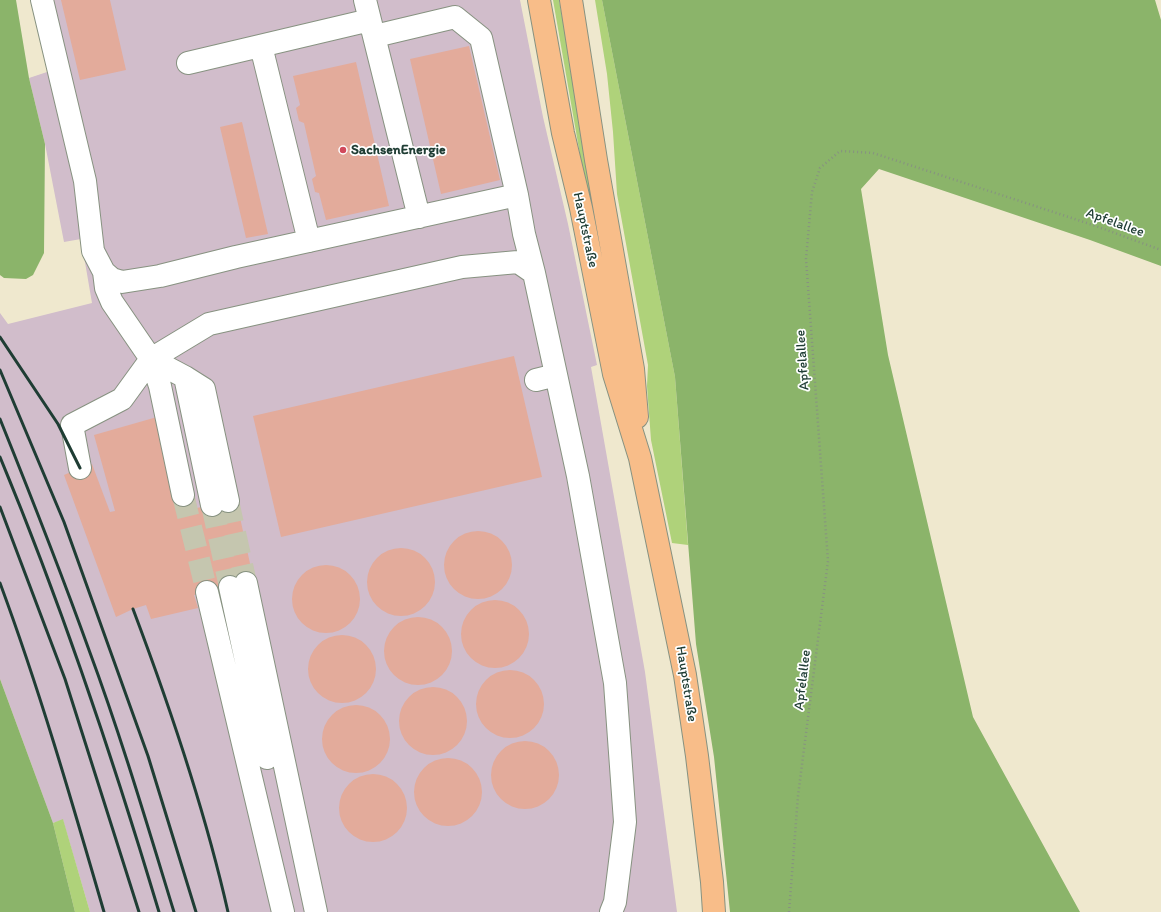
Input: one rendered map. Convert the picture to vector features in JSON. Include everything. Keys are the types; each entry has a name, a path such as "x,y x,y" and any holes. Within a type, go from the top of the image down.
{"main road":[{"name":"Hauptstraße","path":"539,0 564,133 581,208 614,374 640,458 685,675 698,764 714,912"},
{"name":"Hauptstraße","path":"571,0 596,160 633,369 640,458"}],"lane":[{"path":"42,0 85,181 93,251 104,272 106,288 112,302 151,359 160,386 183,495"},
{"path":"188,63 370,19 455,16 481,38 534,273 546,377 578,476 615,684 625,822 615,902 611,912"},
{"path":"370,19 419,217"},
{"path":"261,46 309,241"},
{"path":"104,272 112,279 122,282 160,276 236,257 517,195"},
{"path":"80,468 72,425 122,399 151,359 209,324 292,304 462,267 518,262 534,273"},
{"path":"151,359 204,389 220,503"},
{"path":"302,912 238,585 316,912"},
{"path":"207,592 283,912"}],"path":[{"name":"Apfelallee","path":"789,912 798,796 828,561 806,259 812,192 820,168 840,151 873,153 1161,250"}],"shaded area":[{"path":"36,0 520,0 543,117 568,224 597,365 591,367 645,672 677,912 90,912 63,820 53,823 0,679 0,313 8,324 92,303 81,239 64,242 45,144 29,78 53,70"}],"green space":[{"path":"0,0 16,0 29,78 45,144 44,253 33,275 26,279 4,278 0,275"},
{"path":"553,0 559,0 624,363 590,212"},
{"path":"595,0 602,0 675,377 688,545 672,543 651,440 647,386 648,365 617,194 607,74"},
{"path":"602,0 1155,0 1161,20 1161,266 1090,240 879,169 861,189 888,355 973,717 1080,912 730,912 714,757 696,644 675,377"},
{"path":"0,679 53,823 75,912 0,912"},
{"path":"63,819 90,912 75,912 53,823"}],"building":[{"path":"61,0 110,0 126,70 80,80"},
{"path":"469,46 500,180 441,194 410,59"},
{"name":"SachsenEnergie","path":"356,62 389,206 326,220 319,193 315,192 312,179 316,176 304,123 299,121 296,108 300,105 293,76"},
{"path":"242,122 268,234 246,238 220,127"},
{"path":"514,356 542,477 281,537 253,416"},
{"path":"164,415 194,493 197,508 236,499 254,582 194,595 198,608 151,619 146,605 116,617 64,475 92,464 110,512 115,511 94,435"},
{"path":"471,531 485,531 497,537 506,546 512,558 510,578 502,589 491,597 485,599 471,599 465,597 454,589 446,578 444,572 444,558 446,552 454,541 465,533"},
{"path":"394,548 408,548 420,554 429,563 435,575 433,595 425,606 414,614 408,616 394,616 388,614 377,606 369,595 367,589 367,575 369,569 377,558 388,550"},
{"path":"319,565 333,565 345,571 354,580 360,592 358,612 350,623 339,631 333,633 319,633 313,631 302,623 294,612 292,606 292,592 294,586 302,575 313,567"},
{"path":"488,600 502,600 514,606 523,615 529,627 527,647 519,658 508,666 502,668 488,668 482,666 471,658 463,647 461,641 461,627 463,621 471,610 482,602"},
{"path":"411,617 425,617 437,623 446,632 452,644 450,664 442,675 431,683 425,685 411,685 405,683 394,675 386,664 384,658 384,644 386,638 394,627 405,619"},
{"path":"335,635 349,635 361,641 370,650 376,662 374,682 366,693 355,701 349,703 335,703 329,701 318,693 310,682 308,676 308,662 310,656 318,645 329,637"},
{"path":"503,670 517,670 529,676 538,685 544,697 542,717 534,728 523,736 517,738 503,738 497,736 486,728 478,717 476,711 476,697 478,691 486,680 497,672"},
{"path":"426,687 440,687 452,693 461,702 467,714 465,734 457,745 446,753 440,755 426,755 420,753 409,745 401,734 399,728 399,714 401,708 409,697 420,689"},
{"path":"349,705 363,705 375,711 384,720 390,732 388,752 380,763 369,771 363,773 349,773 343,771 332,763 324,752 322,746 322,732 324,726 332,715 343,707"},
{"path":"518,741 532,741 544,747 553,756 559,768 557,788 549,799 538,807 532,809 518,809 512,807 501,799 493,788 491,782 491,768 493,762 501,751 512,743"},
{"path":"441,758 455,758 467,764 476,773 482,785 480,805 472,816 461,824 455,826 441,826 435,824 424,816 416,805 414,799 414,785 416,779 424,768 435,760"},
{"path":"366,774 380,774 392,780 401,789 407,801 405,821 397,832 386,840 380,842 366,842 360,840 349,832 341,821 339,815 339,801 341,795 349,784 360,776"}],"tunnel":[{"path":"183,495 207,592"},
{"path":"228,501 246,583"},
{"path":"212,505 230,587"}],"railway":[{"path":"0,337 58,424 80,468"},
{"path":"0,370 64,522 148,756 196,912"},
{"path":"0,419 57,563 101,682 174,912"},
{"path":"0,457 45,569 86,683 159,912"},
{"path":"0,507 65,679 139,912"},
{"path":"0,583 15,624 68,788 104,912"},
{"path":"133,609 160,683 198,797 228,912"}],"place":[{"name":"SachsenEnergie","path":"343,150"}]}
